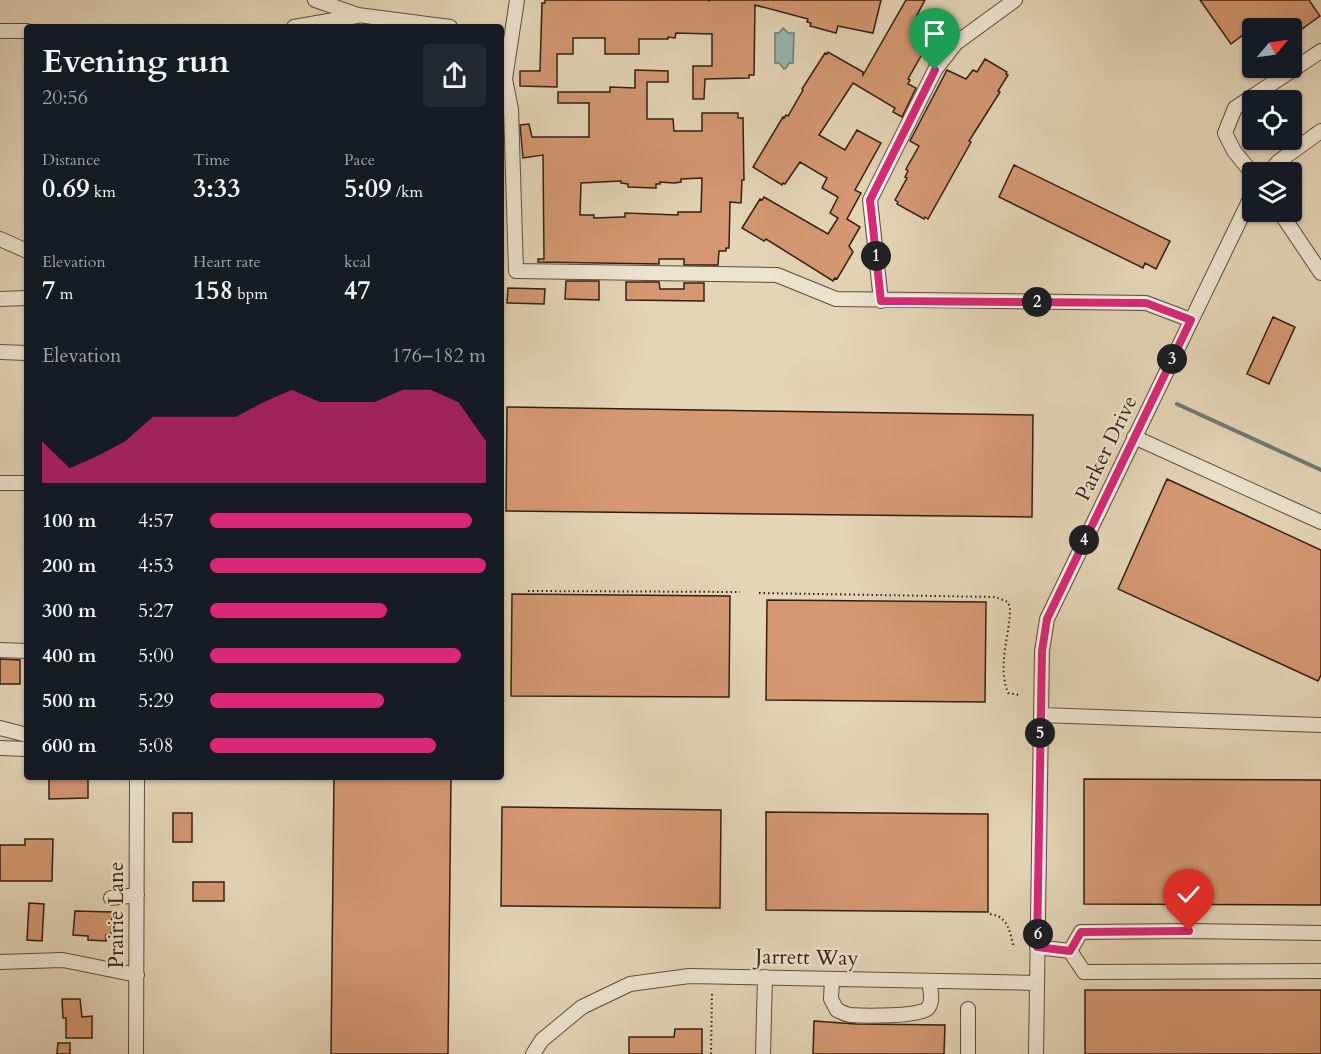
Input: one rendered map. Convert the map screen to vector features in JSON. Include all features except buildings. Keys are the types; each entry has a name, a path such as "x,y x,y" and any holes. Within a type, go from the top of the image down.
{"street":[{"path":"315,0 358,15 427,24"},
{"path":"518,0 505,79 511,109 516,271 777,275 836,299 1146,303 1191,320"},
{"path":"881,301 870,200 935,70 956,43 1015,0"},
{"path":"310,24 358,15"},
{"path":"0,31 24,31"},
{"path":"1243,162 1225,133 1235,108 1321,51"},
{"path":"1278,162 1321,131"},
{"name":"Parker Drive","path":"1036,1054 1042,651 1047,619 1242,215"},
{"path":"1287,222 1321,273"},
{"path":"0,239 24,250"},
{"path":"0,299 24,298"},
{"path":"0,352 24,353"},
{"path":"1134,437 1321,522"},
{"path":"0,483 24,483"},
{"path":"0,650 24,651"},
{"path":"1041,716 1321,725"},
{"path":"0,728 24,734"},
{"path":"0,748 24,749"},
{"name":"Prairie Lane","path":"136,1054 137,780"},
{"path":"111,898 137,895"},
{"path":"1070,951 1081,932 1321,933"},
{"path":"1037,947 1070,951 1084,972 1321,971"},
{"path":"0,962 63,960 137,975"},
{"name":"Jarrett Way","path":"533,1054 542,1040 582,1007 630,984 689,976 1037,983"},
{"path":"763,1054 765,977"},
{"path":"832,979 831,999 837,1010 847,1015 924,1012 931,1000 929,981"},
{"path":"968,1009 968,1054"}],"path":[{"path":"528,591 740,592"},
{"path":"759,593 1004,599 1010,608 1003,666 1005,686 1008,693 1019,695"},
{"path":"990,914 999,915 1005,920 1014,947"},
{"path":"711,1054 712,992"}],"water":[{"path":"783,28 788,33 794,33 793,63 789,63 784,69 779,63 775,63 775,33 779,33"}],"waterway":[{"path":"1177,404 1321,470"}],"route":[{"path":"935,70 870,200 881,301 1146,303 1191,320 1047,619 1042,651 1037,947 1070,951 1081,932 1189,931"}]}
